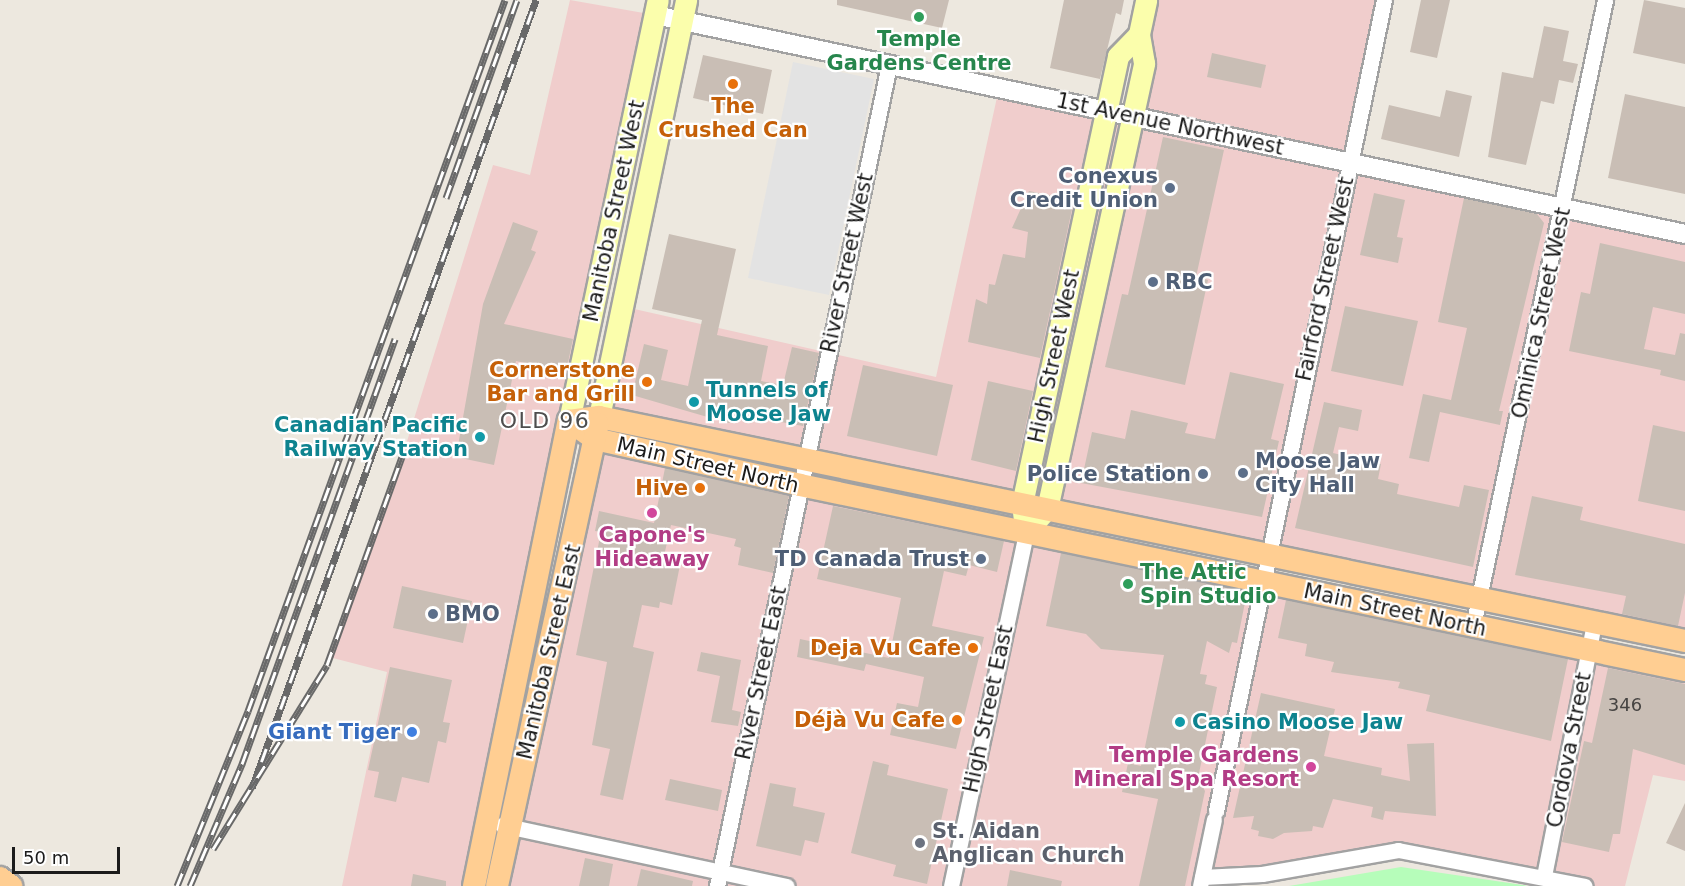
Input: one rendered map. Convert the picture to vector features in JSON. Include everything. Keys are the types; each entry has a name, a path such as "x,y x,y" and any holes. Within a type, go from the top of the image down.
{"main road":[{"name":"Manitoba Street West","path":"597,428 686,0"},
{"name":"High Street West","path":"1047,509 1144,63 1139,34 1146,0"},
{"name":"Manitoba Street West","path":"569,421 656,8"},
{"name":"High Street West","path":"1026,532 1022,504 1118,56 1139,34"},
{"name":"Main Street North","path":"569,421 800,485 1685,670"},
{"name":"Manitoba Street East","path":"474,886 569,421"},
{"name":"Main Street North","path":"597,428 806,461 1047,509 1269,559 1685,641"},
{"name":"Manitoba Street East","path":"497,886 597,428"},
{"path":"1026,532 1047,509"},
{"path":"0,878 11,886"}],"street":[{"name":"Fairford Street West","path":"1201,882 1384,0"},
{"name":"Ominica Street West","path":"1473,626 1564,208 1605,0"},
{"name":"1st Avenue Northwest","path":"656,8 682,21 1685,234"},
{"name":"River Street West","path":"806,461 889,65"},
{"name":"River Street East","path":"718,879 806,461"},
{"name":"High Street East","path":"951,886 1026,532"},
{"name":"Cordova Street","path":"1544,876 1594,623"},
{"path":"488,822 718,879 787,886"},
{"path":"1201,882 1262,874 1398,850 1544,876 1585,886"}],"shaded area":[{"path":"570,0 655,15 474,886 342,886 387,672 329,657 404,451 493,165 530,175"},
{"path":"1146,0 1384,0 1349,163 1685,234 1685,641 599,417 621,306 936,377 999,88 1132,117"},
{"path":"793,62 874,79 829,295 748,278"},
{"path":"595,439 1685,670 1685,781 1653,775 1625,886 1585,886 1398,850 1202,877 1200,886 497,886"}],"green space":[{"path":"1401,867 1523,885 1527,886 1289,886"}],"building":[{"name":"Temple Gardens Centre","path":"837,0 949,0 942,28 837,5"},
{"path":"1064,0 1124,0 1121,15 1116,13 1100,79 1050,68"},
{"path":"1421,0 1450,0 1437,58 1410,52"},
{"path":"1644,0 1685,8 1685,64 1633,53"},
{"path":"1544,26 1569,31 1563,61 1578,64 1573,83 1559,80 1554,104 1541,101 1526,165 1488,157 1502,72 1533,78"},
{"path":"1212,53 1266,65 1261,88 1207,77"},
{"name":"The Crushed Can","path":"703,55 772,70 763,114 693,98"},
{"path":"1446,90 1472,96 1459,157 1381,139 1389,105 1440,117"},
{"path":"1625,94 1685,107 1685,194 1608,178"},
{"path":"1163,137 1224,150 1196,277 1208,280 1185,385 1105,367 1122,294 1128,295"},
{"path":"1029,191 1074,200 1040,358 968,342 976,299 987,304 989,284 995,285 1003,254 1025,258 1028,232 1012,228"},
{"path":"1374,193 1405,200 1397,237 1403,238 1398,263 1360,255"},
{"path":"1464,198 1537,214 1544,223 1499,411 1503,411 1500,425 1440,412 1429,462 1409,458 1423,394 1451,400 1467,328 1438,322"},
{"path":"513,222 538,231 531,250 536,252 504,324 573,339 566,372 516,361 494,465 456,457 483,304"},
{"path":"669,234 736,249 717,335 768,346 761,381 783,385 792,347 819,353 803,426 754,417 728,423 632,395 644,344 668,350 661,380 688,386 702,320 652,309"},
{"path":"1600,243 1685,262 1685,314 1653,307 1644,349 1675,355 1680,333 1685,334 1685,381 1660,375 1661,370 1569,351 1581,292 1590,294"},
{"path":"1345,306 1418,321 1403,386 1331,371"},
{"path":"863,365 953,385 937,456 847,436"},
{"path":"1230,372 1284,384 1271,439 1279,441 1262,517 1081,483 1092,432 1125,439 1131,410 1188,423 1185,433 1215,439"},
{"path":"988,381 1033,391 1016,471 971,460"},
{"path":"1324,402 1362,410 1358,431 1339,427 1333,453 1381,464 1378,479 1399,484 1397,494 1459,507 1464,485 1489,490 1473,567 1295,528"},
{"path":"1653,425 1685,432 1685,511 1638,501"},
{"path":"665,468 789,496 773,573 738,565 741,548 734,546 736,539 671,525 664,556 681,560 672,605 660,602 659,608 642,605 633,647 654,652 623,800 600,795 610,749 592,745 607,662 576,655 601,532 595,531 599,511 654,523"},
{"path":"1532,496 1583,507 1580,520 1685,544 1685,593 1678,626 1622,614 1626,596 1515,575"},
{"path":"833,506 1004,541 997,572 969,565 966,576 944,571 932,626 984,637 956,749 890,735 897,703 918,707 924,677 866,664 864,671 797,657 800,639 889,658 901,598 817,579"},
{"path":"1061,553 1247,592 1237,643 1232,642 1229,653 1207,641 1200,674 1207,675 1205,684 1217,687 1198,778 1205,791 1185,886 1139,886 1158,799 1122,792 1128,763 1141,766 1164,655 1101,649 1086,634 1046,626"},
{"name":"BMO","path":"402,586 472,601 463,643 393,628"},
{"path":"1286,600 1568,659 1551,741 1426,711 1430,695 1398,688 1400,682 1331,672 1334,662 1305,656 1307,644 1278,638"},
{"path":"701,652 741,660 732,710 741,712 738,726 711,722 720,676 697,671"},
{"name":"Giant Tiger","path":"390,667 452,680 443,722 450,723 446,743 438,741 429,783 402,777 396,802 374,797 379,772 368,770"},
{"path":"1608,668 1685,684 1685,765 1633,749 1620,834 1613,834 1609,852 1562,842 1584,741 1592,743"},
{"name":"Temple Gardens Mineral Spa Resort","path":"1261,693 1335,709 1324,756 1382,768 1381,775 1410,781 1407,744 1434,743 1436,816 1385,811 1383,820 1371,817 1373,807 1333,799 1323,828 1313,826 1312,831 1284,833 1273,839 1258,836 1259,831 1251,829 1254,816 1233,818"},
{"path":"873,761 889,765 887,775 948,789 927,884 893,876 896,865 851,853"},
{"path":"670,779 722,790 718,811 665,800"},
{"path":"770,783 796,788 793,806 825,813 818,843 805,840 801,856 756,846"},
{"path":"1685,803 1685,851 1666,843"},
{"path":"585,858 613,864 609,886 579,886"},
{"path":"641,869 693,881 692,886 637,886"},
{"path":"1010,870 1062,881 1061,886 1007,886"},
{"path":"413,874 446,881 446,886 411,886"}],"railway":[{"path":"177,886 248,711 505,0"},
{"path":"446,198 517,0"},
{"path":"252,788 536,0"},
{"path":"190,886 242,764 395,339"},
{"path":"213,849 327,665 404,451"}],"place":[{"name":"Temple Gardens Centre","path":"919,17"},
{"name":"The Crushed Can","path":"733,84"},
{"name":"Conexus Credit Union","path":"1170,188"},
{"name":"RBC","path":"1153,282"},
{"name":"Cornerstone Bar and Grill","path":"647,382"},
{"name":"Tunnels of Moose Jaw","path":"694,402"},
{"name":"Canadian Pacific Railway Station","path":"480,437"},
{"name":"Moose Jaw City Hall","path":"1243,473"},
{"name":"Police Station","path":"1203,474"},
{"name":"Hive","path":"700,488"},
{"name":"Capone's Hideaway","path":"652,513"},
{"name":"TD Canada Trust","path":"981,559"},
{"name":"The Attic Spin Studio","path":"1128,584"},
{"name":"BMO","path":"433,614"},
{"name":"Deja Vu Cafe","path":"973,648"},
{"name":"Déjà Vu Cafe","path":"957,720"},
{"name":"Casino Moose Jaw","path":"1180,722"},
{"name":"Giant Tiger","path":"412,732"},
{"name":"Temple Gardens Mineral Spa Resort","path":"1311,767"},
{"name":"St. Aidan Anglican Church","path":"920,843"}],"district":[{"name":"OLD 96","path":"545,421"}]}
